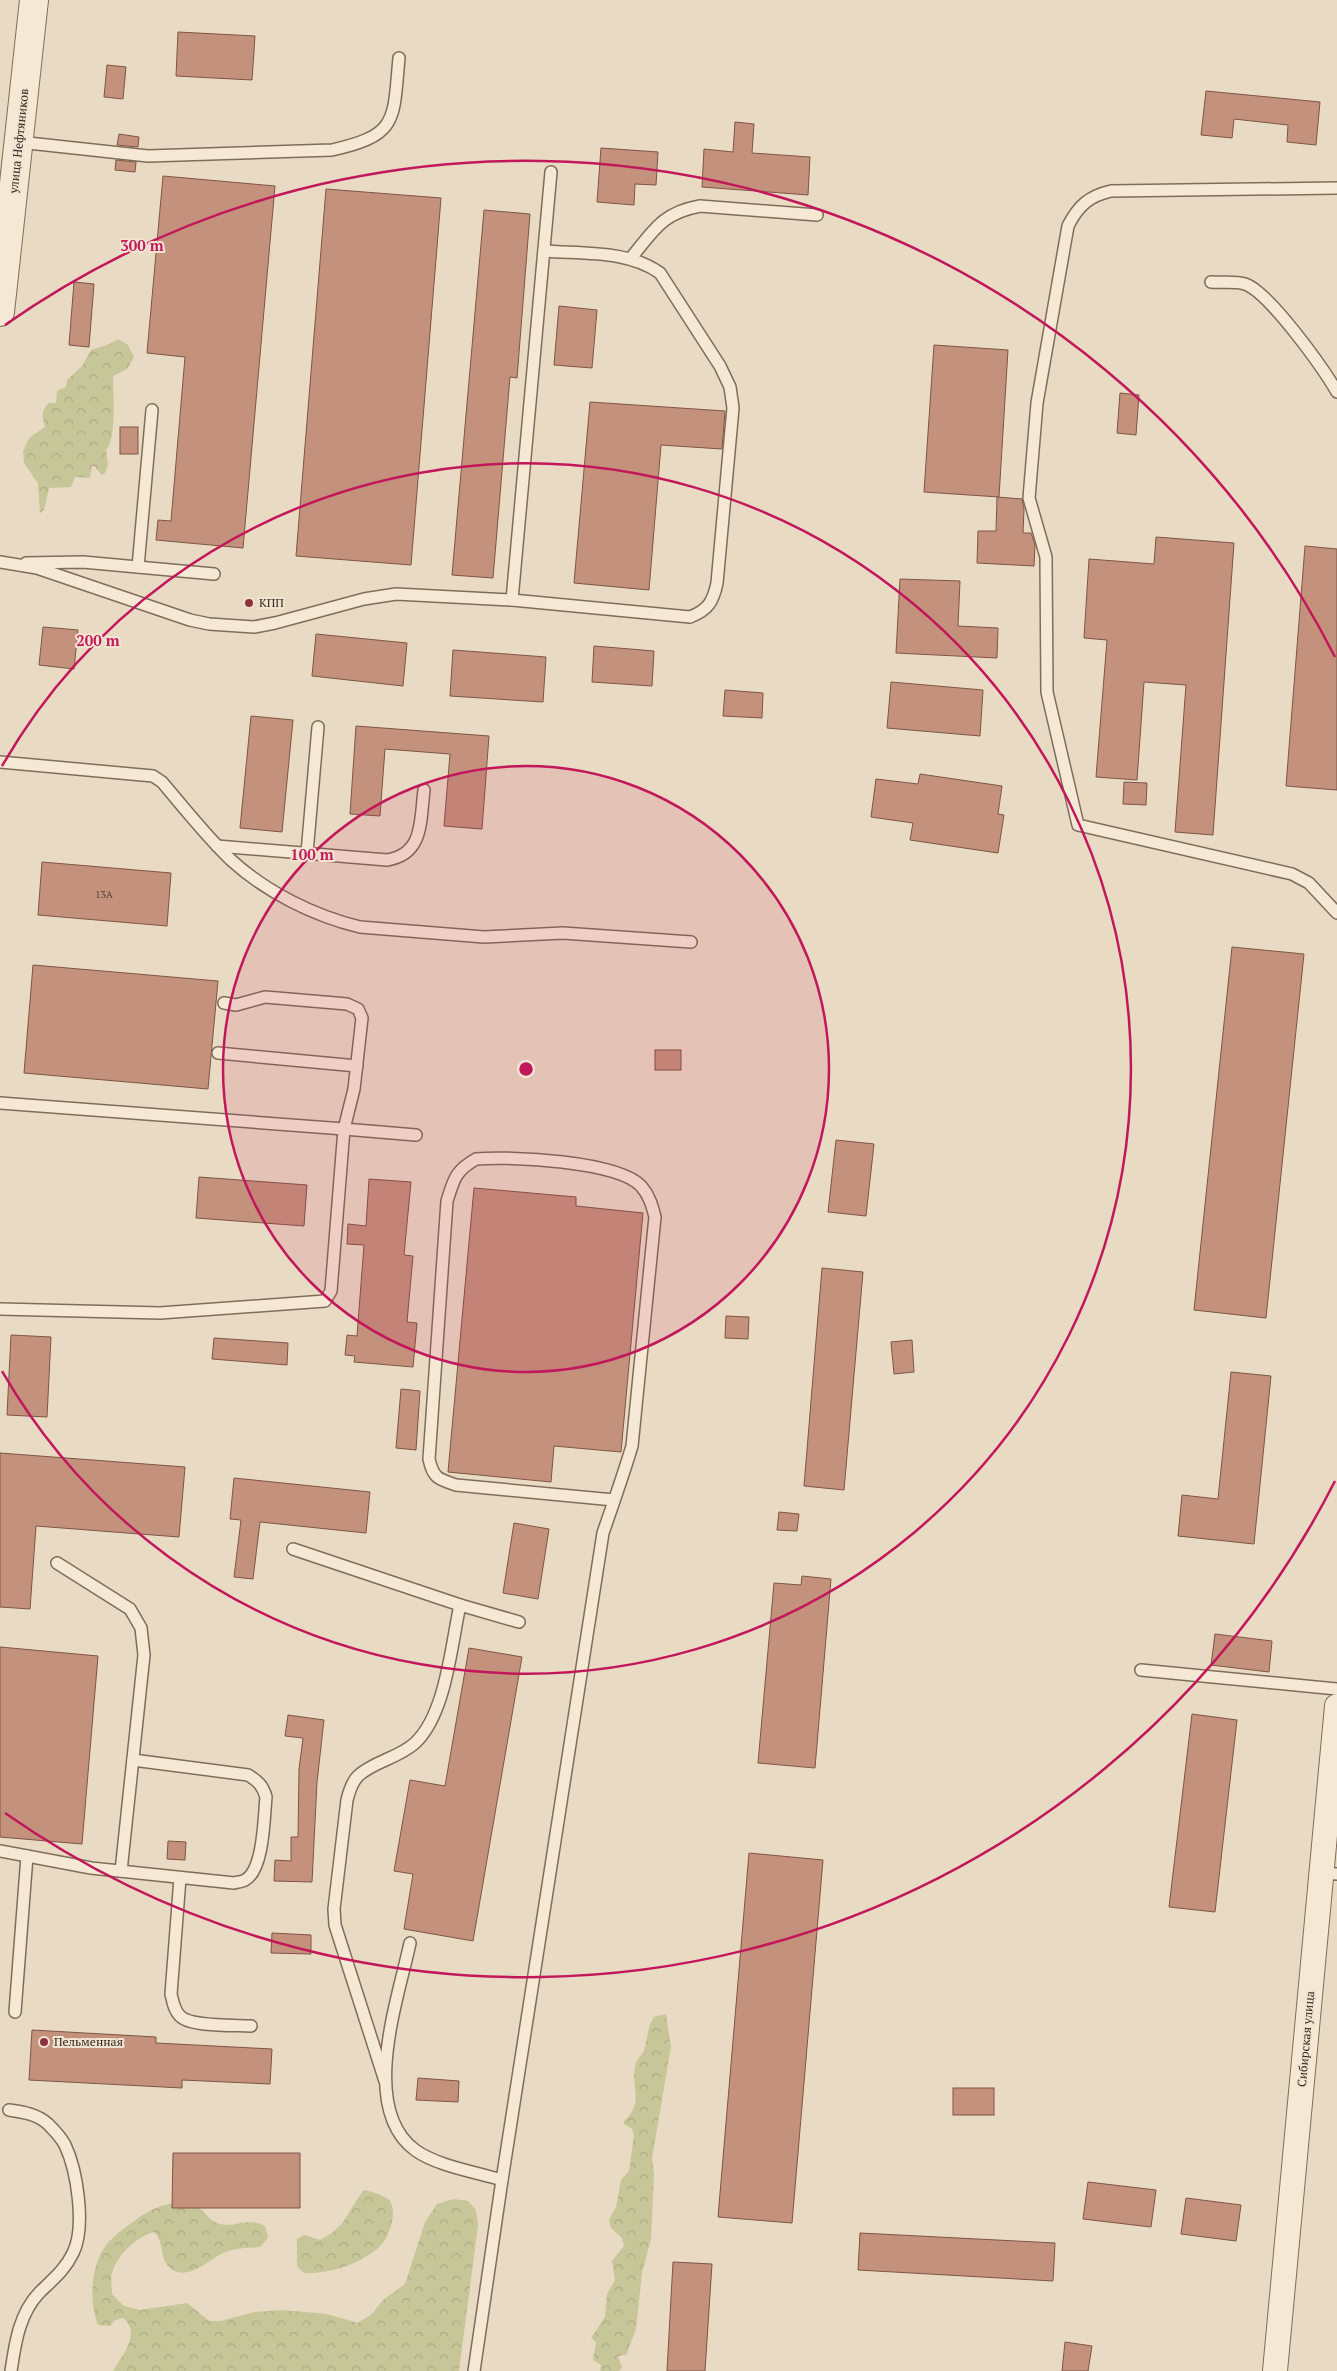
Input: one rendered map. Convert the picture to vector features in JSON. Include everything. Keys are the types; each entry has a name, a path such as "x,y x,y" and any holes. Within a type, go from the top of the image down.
{"street":[{"name":"улица Нефтяников","path":"0,312 34,0"},
{"name":"Сибирская улица","path":"1275,2371 1329,1873 1337,1706"}],"lane":[{"path":"19,142 148,156 294,153 332,150 359,144 375,137 387,126 394,112 399,58"},
{"path":"512,600 551,172"},
{"path":"1337,188 1111,191 1097,194 1083,202 1068,226 1037,403 1029,498 1046,557 1047,692 1078,825 1292,874 1309,883 1337,913"},
{"path":"630,258 665,218 682,209 700,206 817,215"},
{"path":"0,562 37,568 97,590 190,620 209,624 254,627 364,599 396,594 512,600 690,617 704,612 713,601 717,583 733,408 730,387 720,366 660,273 646,263 630,258 544,251"},
{"path":"1211,282 1245,284 1260,293 1276,309 1337,392"},
{"path":"138,567 152,410"},
{"path":"16,564 39,561 83,562 214,574"},
{"path":"307,853 318,728"},
{"path":"0,762 153,776 162,782 217,846 233,861 288,899 316,913 360,927 484,937 563,934 691,942"},
{"path":"217,846 387,860 400,858 409,852 417,840 424,790"},
{"path":"0,1310 160,1313 325,1300 331,1292 344,1129 354,1089 362,1018 358,1009 347,1004 265,997 236,1005 224,1003"},
{"path":"218,1053 357,1066"},
{"path":"0,1103 416,1135"},
{"path":"474,2371 603,1533 614,1500 632,1446 654,1217 651,1201 640,1185 609,1170 584,1165 476,1159 461,1167 454,1178 447,1201 429,1459 432,1473 440,1480 456,1485 614,1500"},
{"path":"293,1549 460,1605 519,1622"},
{"path":"57,1563 130,1609 141,1628 144,1655 121,1871"},
{"path":"385,2080 335,1925 334,1909 346,1800 358,1776 404,1751 424,1732 436,1710 442,1692 460,1605"},
{"path":"1140,1670 1337,1689"},
{"path":"0,1851 121,1871 180,1878 234,1883 246,1880 254,1870 259,1859 266,1797 263,1788 248,1775 133,1760"},
{"path":"15,2012 27,1856"},
{"path":"180,1878 171,1994 175,2009 182,2018 194,2022 251,2026"},
{"path":"410,1944 385,2063 386,2098 393,2119 401,2134 415,2150 432,2159 502,2180"},
{"path":"9,2110 29,2113 46,2122 65,2144 72,2168 78,2202 79,2230 74,2252 63,2271 37,2295 23,2316 15,2339 11,2371"}],"green space":[{"path":"118,339 128,345 134,357 127,369 113,376 113,426 112,436 106,450 108,465 105,473 102,475 92,466 90,478 75,477 71,487 49,488 44,510 40,513 38,483 24,463 23,451 29,438 45,427 43,411 49,403 56,403 57,391 66,387 67,380 82,366 91,350"},
{"path":"666,2014 671,2047 652,2158 654,2174 651,2239 642,2273 636,2329 626,2355 618,2356 622,2367 619,2371 600,2371 601,2365 593,2360 596,2342 591,2338 605,2317 607,2294 615,2280 612,2261 624,2246 622,2238 611,2228 609,2220 616,2207 621,2180 629,2171 634,2135 632,2129 624,2124 624,2121 631,2114 636,2100 634,2071 637,2061 643,2052 650,2025 654,2017"},
{"path":"364,2190 383,2196 392,2204 392,2222 381,2246 360,2260 345,2266 328,2271 304,2273 297,2266 297,2239 304,2235 320,2240 337,2229"},
{"path":"454,2199 468,2201 476,2210 478,2225 459,2371 113,2371 125,2352 131,2337 131,2330 123,2318 115,2320 110,2326 98,2325 92,2295 94,2273 101,2253 107,2244 139,2217 152,2210 174,2203 194,2205 220,2224 232,2225 252,2222 265,2226 268,2238 260,2247 229,2251 199,2268 184,2273 176,2272 169,2267 164,2259 157,2236 154,2232 147,2234 134,2242 123,2253 112,2273 112,2294 124,2306 140,2310 187,2303 209,2321 221,2321 254,2312 282,2310 327,2314 358,2323 372,2314 383,2300 405,2284 425,2222 437,2204"}],"building":[{"path":"178,32 255,36 252,80 176,76"},
{"path":"107,65 126,67 123,99 104,97"},
{"path":"1206,91 1320,102 1316,145 1287,142 1288,125 1234,119 1232,138 1201,135"},
{"path":"735,122 754,124 752,153 810,157 808,195 702,187 704,149 733,152"},
{"path":"119,134 139,137 138,147 117,145"},
{"path":"601,148 658,152 656,185 635,184 634,205 597,202"},
{"path":"116,160 136,162 135,172 115,170"},
{"path":"163,176 275,186 243,548 156,540 158,520 171,521 185,357 147,353"},
{"path":"326,189 441,198 411,565 296,556"},
{"path":"484,210 530,214 517,378 510,377 493,578 452,575"},
{"path":"74,282 94,284 89,347 69,345"},
{"path":"559,306 597,310 592,368 554,365"},
{"path":"934,345 1008,350 999,497 924,492"},
{"path":"1120,393 1139,395 1136,435 1117,433"},
{"path":"590,402 725,411 722,449 661,445 649,590 574,583"},
{"path":"120,427 138,427 138,454 120,454"},
{"path":"997,497 1022,499 1024,509 1023,533 1031,533 1035,545 1034,566 977,563 978,531 996,531"},
{"path":"1156,537 1234,543 1213,835 1175,832 1186,685 1144,682 1137,780 1096,777 1107,640 1084,638 1089,559 1154,564"},
{"path":"1305,546 1337,549 1337,790 1286,786"},
{"path":"900,579 960,581 958,626 998,628 997,658 896,653"},
{"path":"43,627 78,630 74,669 39,665"},
{"path":"316,634 407,643 403,686 312,676"},
{"path":"594,646 654,651 652,686 592,682"},
{"path":"453,650 546,657 543,702 450,696"},
{"path":"891,682 983,690 980,736 887,728"},
{"path":"725,690 763,693 762,718 723,716"},
{"path":"251,716 293,720 282,832 240,828"},
{"path":"356,726 489,736 482,829 444,826 450,754 385,749 380,816 350,814"},
{"path":"920,774 1002,786 998,814 1004,815 998,853 910,840 913,823 871,817 876,779 918,784"},
{"path":"1124,782 1147,783 1146,805 1123,804"},
{"path":"42,862 171,873 167,926 38,915"},
{"path":"1232,947 1304,954 1266,1318 1194,1310"},
{"path":"33,965 218,981 208,1089 24,1073"},
{"path":"655,1050 681,1050 681,1070 655,1070"},
{"path":"836,1140 874,1144 866,1216 828,1212"},
{"path":"199,1177 307,1185 304,1226 196,1218"},
{"path":"369,1179 411,1182 404,1255 413,1256 407,1322 417,1323 413,1367 354,1362 355,1356 345,1355 347,1335 357,1336 364,1245 347,1244 348,1224 366,1226"},
{"path":"474,1188 576,1197 576,1206 643,1213 621,1452 554,1446 551,1482 448,1472"},
{"path":"822,1268 863,1272 844,1490 804,1486"},
{"path":"726,1316 749,1317 748,1339 725,1338"},
{"path":"11,1335 51,1337 47,1417 7,1415"},
{"path":"214,1338 288,1343 287,1365 212,1359"},
{"path":"912,1340 914,1372 894,1374 891,1342"},
{"path":"1231,1372 1271,1376 1254,1544 1178,1536 1182,1495 1218,1499"},
{"path":"401,1389 420,1391 416,1450 396,1448"},
{"path":"0,1453 185,1467 179,1537 36,1526 30,1609 0,1607"},
{"path":"234,1478 370,1492 366,1533 260,1522 253,1579 234,1577 241,1520 230,1519"},
{"path":"779,1512 799,1514 797,1531 777,1530"},
{"path":"514,1523 549,1529 538,1599 503,1593"},
{"path":"802,1576 831,1579 815,1768 758,1763 774,1583 801,1585"},
{"path":"1215,1634 1272,1641 1269,1672 1211,1665"},
{"path":"0,1647 98,1656 82,1844 0,1837"},
{"path":"469,1648 522,1657 473,1941 404,1929 413,1874 394,1871 410,1780 445,1786"},
{"path":"1192,1714 1237,1720 1215,1912 1169,1907"},
{"path":"288,1715 324,1720 317,1782 312,1882 274,1881 275,1860 291,1861 291,1837 298,1837 299,1769 303,1738 285,1736"},
{"path":"168,1841 186,1842 185,1860 167,1859"},
{"path":"749,1853 823,1860 792,2223 718,2217"},
{"path":"272,1933 311,1935 311,1954 271,1953"},
{"path":"32,2030 156,2037 156,2043 272,2049 270,2084 182,2080 182,2088 29,2080"},
{"path":"418,2078 459,2081 458,2102 416,2100"},
{"path":"953,2088 994,2088 994,2115 953,2115"},
{"path":"173,2153 300,2153 300,2208 172,2208"},
{"path":"1088,2182 1156,2190 1151,2227 1083,2219"},
{"path":"1186,2198 1241,2205 1236,2241 1181,2234"},
{"path":"860,2233 1055,2243 1053,2281 858,2270"},
{"path":"673,2262 712,2264 705,2371 667,2371"},
{"path":"1065,2342 1092,2346 1088,2371 1062,2371"}],"place":[{"name":"КПП","path":"249,603"},
{"name":"Пельменная","path":"44,2042"}]}
